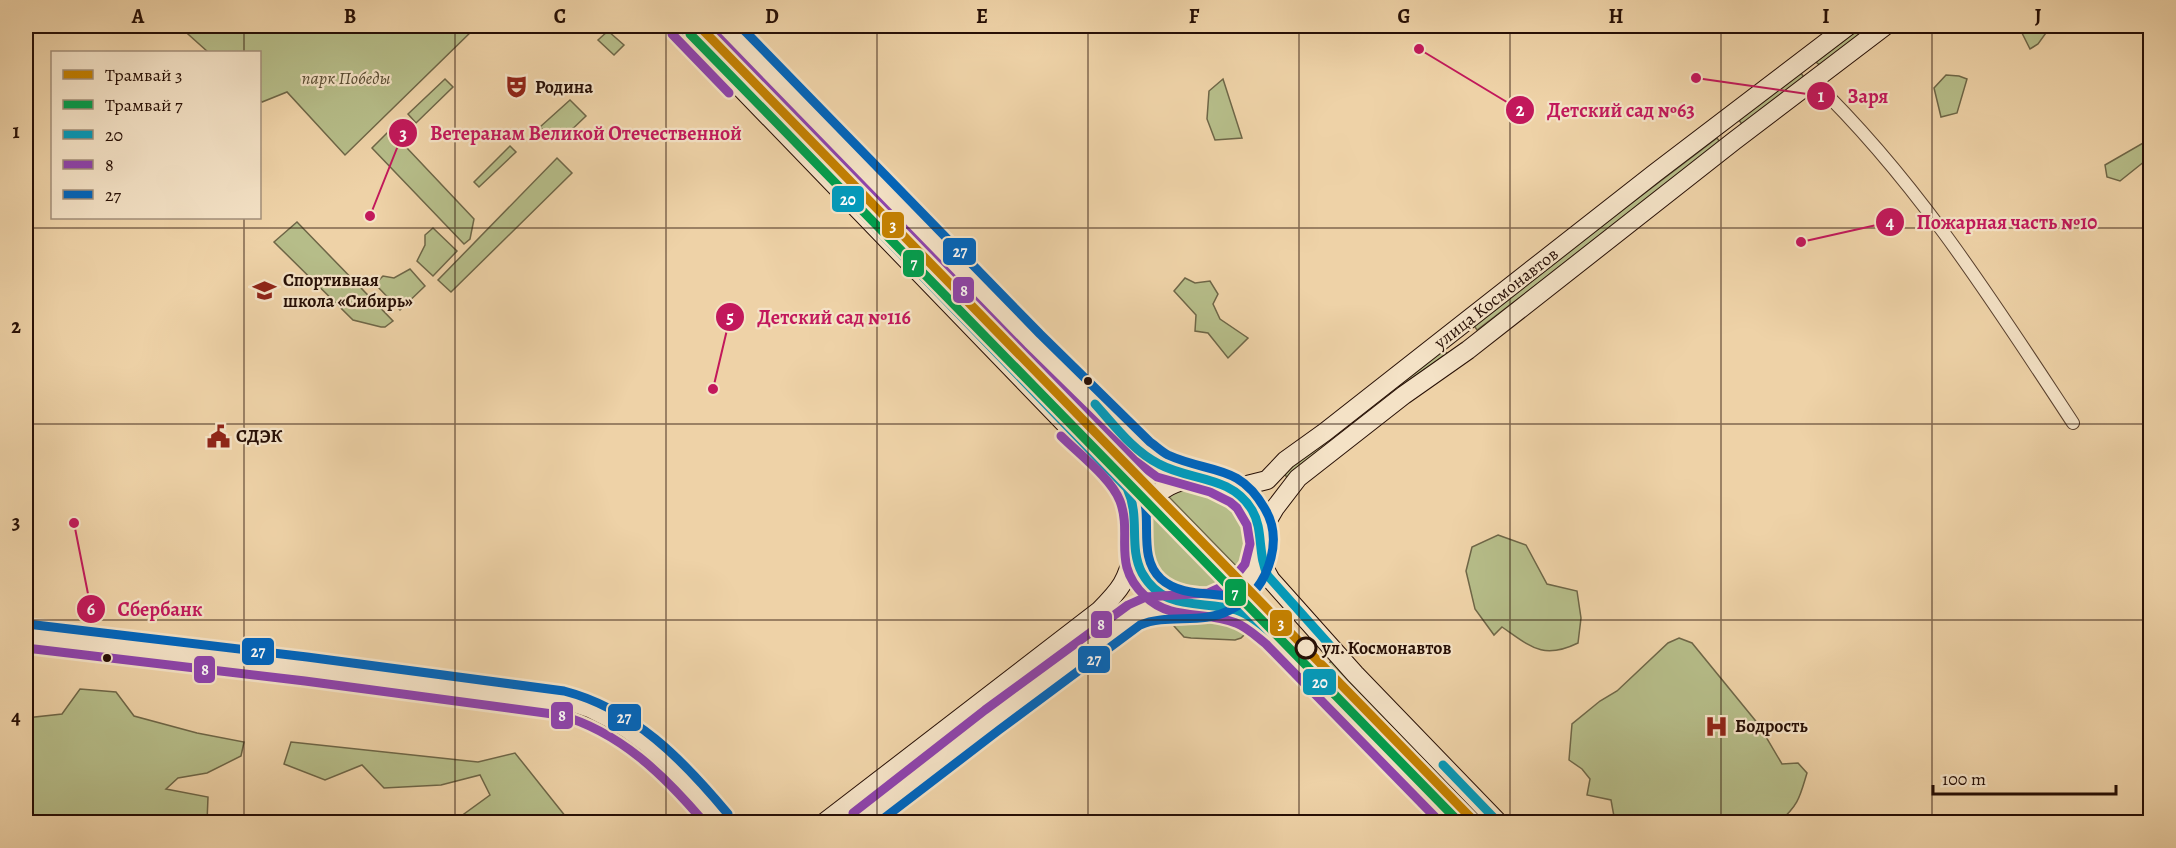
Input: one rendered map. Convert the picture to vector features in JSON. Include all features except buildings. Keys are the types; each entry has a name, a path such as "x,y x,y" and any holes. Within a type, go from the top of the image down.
{"street":[{"path":"681,26 1127,488 1135,510 1137,524 1134,550 1128,573 1120,590 1099,611 825,822"},
{"path":"724,26 1031,342 1142,451 1155,462 1169,469 1214,481 1237,492 1246,500 1258,521 1261,532 1260,555 1253,575 1237,592 1210,605 1148,609 1134,615 992,720 860,822"},
{"name":"улица Космонавтов","path":"1137,524 1150,500 1173,483 1200,478 1239,487 1267,480 1286,460 1848,26"},
{"name":"улица Космонавтов","path":"1261,532 1275,508 1298,478 1404,395 1468,351 1885,26"},
{"path":"1813,81 1910,186 1990,298 2073,423"},
{"path":"1454,331 1468,351"},
{"path":"1134,550 1137,563 1150,585 1172,601 1237,610 1248,615 1274,635 1456,822"},
{"path":"1260,555 1267,574 1283,594 1355,674 1498,822"},
{"path":"26,636 306,669 562,704 591,712 620,726 685,780 718,822"}],"green space":[{"name":"парк Победы","path":"179,26 477,26 345,155 287,92 261,101 261,51 207,51"},
{"path":"1863,26 1876,26 1822,67 1816,62"},
{"path":"2024,26 2051,26 2038,44 2030,49 2021,31"},
{"path":"608,31 624,45 614,55 598,40"},
{"path":"1801,73 1805,79 1743,126 1739,120"},
{"path":"1946,75 1967,79 1957,113 1941,117 1934,88"},
{"path":"445,79 453,87 416,123 408,114"},
{"path":"1223,79 1242,138 1215,140 1207,119 1209,91"},
{"path":"570,100 586,116 563,138 558,133 551,138 540,127"},
{"path":"390,130 474,219 470,239 464,244 372,148"},
{"path":"1717,138 1722,145 1477,330 1473,324"},
{"path":"2150,139 2150,157 2120,181 2107,177 2105,165"},
{"path":"510,146 516,152 479,187 474,182"},
{"path":"557,158 572,173 451,292 438,280"},
{"path":"297,222 393,321 381,327 353,320 274,242"},
{"path":"433,228 457,251 433,276 417,261 425,245 425,235"},
{"path":"410,269 425,286 400,310 375,284 383,276 394,278"},
{"path":"1185,278 1195,283 1210,281 1218,294 1213,304 1220,319 1248,338 1228,358 1208,333 1195,331 1196,315 1174,291"},
{"path":"1441,349 1447,353 1287,478 1284,472"},
{"path":"1201,486 1232,500 1246,517 1252,539 1252,551 1243,573 1166,494 1174,490"},
{"path":"1160,500 1238,580 1221,592 1194,598 1168,590 1153,577 1142,552 1144,524"},
{"path":"1498,535 1526,545 1547,584 1577,591 1581,618 1578,643 1566,648 1546,651 1530,645 1502,627 1494,635 1475,609 1466,571 1472,547"},
{"path":"1127,600 1131,605 849,822 838,822"},
{"path":"1175,621 1222,622 1249,630 1241,638 1235,640 1191,638 1184,637 1174,626"},
{"path":"1679,638 1692,643 1759,725 1782,764 1798,763 1807,773 1798,800 1779,822 1615,822 1611,800 1587,795 1590,779 1582,769 1569,760 1572,724 1600,701 1617,691 1668,643"},
{"path":"1333,660 1490,822 1463,822 1318,671"},
{"path":"80,689 116,692 134,716 197,733 244,742 241,756 207,773 178,778 166,789 208,797 207,822 26,822 26,718 62,714"},
{"path":"291,742 478,762 515,753 570,822 453,822 490,795 480,775 441,785 384,788 362,765 325,780 284,764"}],"tram line":[{"name":"3","path":"699,26 1475,822"},
{"name":"7","path":"690,34 1459,822"}],"transit line":[{"name":"20","path":"681,26 1127,488 1133,510 1138,563 1151,585 1161,594 1172,599 1236,610 1260,624 1274,635 1456,822"},
{"name":"27","path":"697,26 747,77"},
{"name":"27","path":"740,26 1040,334 1150,442 1168,455 1222,472 1245,484 1265,509 1272,527 1273,546 1268,566 1261,582 1238,606 1208,617 1162,620 1140,625 879,822"},
{"name":"8","path":"672,34 729,93"},
{"name":"8","path":"715,34 1022,350 1134,460 1157,477 1210,492 1230,502 1237,508 1247,525 1250,544 1245,564 1230,583 1208,593 1146,597 1128,605 985,710 853,813"},
{"name":"20","path":"1095,404 1124,437 1150,459 1171,469 1222,485 1233,490 1243,499 1256,518 1268,576 1335,651"},
{"name":"27","path":"1079,420 1114,453 1137,481 1145,503 1149,560 1161,579 1169,585 1189,592 1241,599 1268,615 1283,627 1465,814"},
{"name":"8","path":"1061,436 1102,475 1116,492 1125,526 1125,550 1129,573 1145,596 1155,604 1177,613 1225,619 1252,632 1440,822"},
{"name":"27","path":"27,624 307,657 564,691 613,710 635,724 675,756 728,814"},
{"name":"8","path":"26,648 305,681 560,715 602,732 640,757 704,822"},
{"name":"20","path":"1443,765 1498,822"}],"place":[{"name":"Детский сад №63","path":"1419,49"},
{"name":"Заря","path":"1696,78"},
{"name":"Родина","path":"517,87"},
{"name":"Ветеранам Великой Отечественной","path":"370,216"},
{"name":"Пожарная часть №10","path":"1801,242"},
{"name":"Спортивная школа «Сибирь»","path":"265,290"},
{"name":"Детский сад №116","path":"713,389"},
{"name":"СДЭК","path":"218,436"},
{"name":"Сбербанк","path":"74,523"},
{"name":"ул. Космонавтов","path":"1306,648"},
{"name":"Бодрость","path":"1717,726"}]}
